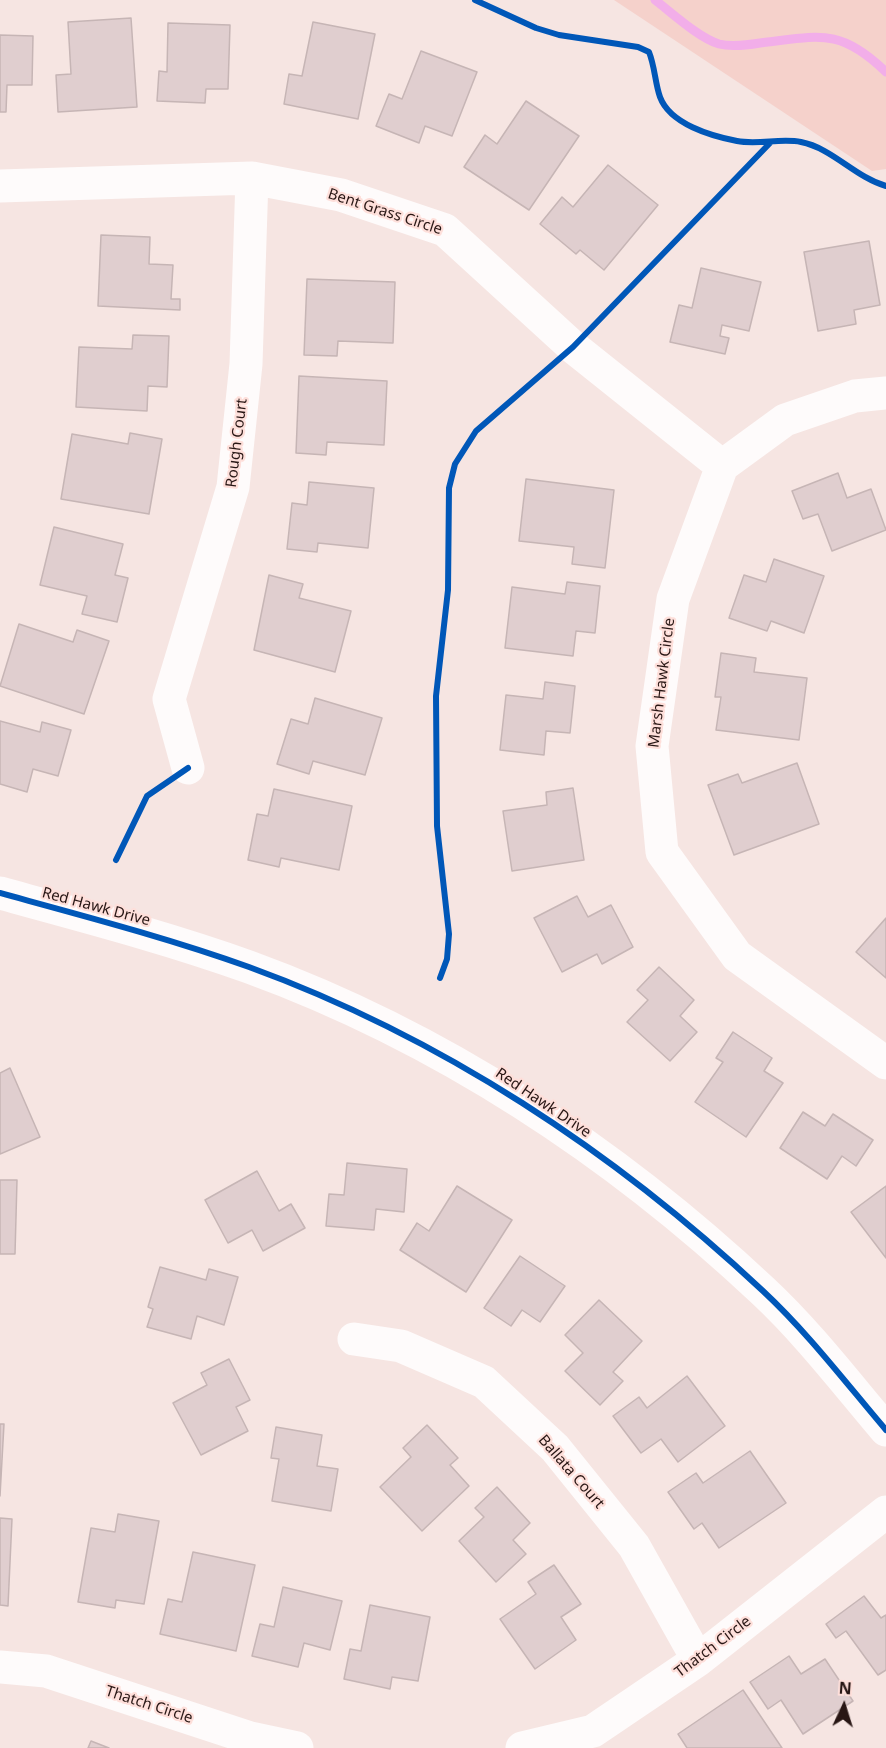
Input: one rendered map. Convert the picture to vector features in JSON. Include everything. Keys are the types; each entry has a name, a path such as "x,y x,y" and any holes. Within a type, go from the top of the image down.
{"street":[{"name":"Bent Grass Circle","path":"0,186 252,178 341,195 445,230 573,347 722,466"},
{"name":"Rough Court","path":"188,768 169,699 233,487 246,364 252,178"},
{"path":"722,466 786,420 855,396 886,393"},
{"name":"Marsh Hawk Circle","path":"722,466 673,599 652,746 662,852 737,956 886,1063"},
{"name":"Red Hawk Drive","path":"0,893 174,942 251,968 332,1000 478,1075 552,1122 629,1178 696,1232 764,1292 822,1354 886,1430"},
{"name":"Ballata Court","path":"354,1339 401,1346 484,1382 555,1448 634,1546 698,1660"},
{"name":"Thatch Circle","path":"522,1748 593,1731 698,1660 886,1512"},
{"name":"Thatch Circle","path":"0,1667 46,1671 249,1743 297,1748"}],"shaded area":[{"path":"614,0 886,0 886,169 872,171"}],"building":[{"path":"131,18 137,107 58,112 56,75 71,74 68,22"},
{"path":"313,22 375,34 358,119 284,104 289,74 302,76"},
{"path":"168,23 230,25 228,89 206,89 205,103 157,101 159,71 167,72"},
{"path":"0,35 33,36 32,85 7,85 6,112 0,112"},
{"path":"421,51 477,72 452,136 425,126 419,143 376,126 389,94 402,99"},
{"path":"526,101 579,136 529,210 464,167 485,135 497,144"},
{"path":"608,165 658,205 604,270 580,250 576,254 540,224 562,197 573,207"},
{"path":"101,235 150,237 149,264 173,265 171,299 180,299 180,310 98,306"},
{"path":"869,241 880,305 854,310 856,324 818,331 804,252"},
{"path":"701,268 761,282 749,331 722,325 720,336 729,338 725,354 670,342 679,305 692,308"},
{"path":"307,279 395,282 393,343 338,341 337,356 304,355"},
{"path":"133,335 169,336 167,387 148,386 147,411 76,407 79,347 132,349"},
{"path":"299,376 387,381 384,445 327,442 326,455 296,453"},
{"path":"130,433 162,439 149,514 61,499 72,434 128,444"},
{"path":"838,473 847,498 871,489 886,530 832,551 818,514 803,519 792,491"},
{"path":"526,479 614,490 605,568 572,564 574,547 519,541"},
{"path":"309,482 374,488 368,548 318,543 317,552 287,549 292,503 307,505"},
{"path":"54,527 123,544 115,575 128,578 117,622 82,614 87,596 40,585"},
{"path":"774,559 824,576 804,633 771,621 767,631 729,618 744,575 766,582"},
{"path":"269,575 303,584 299,598 351,611 335,672 254,650"},
{"path":"567,582 600,586 595,633 576,631 573,656 505,648 512,587 565,594"},
{"path":"19,624 73,642 77,630 109,641 84,714 0,686"},
{"path":"721,653 756,658 754,672 807,678 799,740 716,730 721,697 715,697"},
{"path":"545,682 575,686 570,733 546,731 544,755 500,750 506,695 543,699"},
{"path":"315,698 382,718 365,775 313,761 309,774 277,764 291,719 308,724"},
{"path":"0,721 40,732 42,722 71,730 58,776 33,769 27,792 0,784"},
{"path":"797,763 819,824 734,855 708,785 738,774 742,783"},
{"path":"573,788 584,860 512,871 503,811 547,805 546,792"},
{"path":"274,789 352,806 339,870 281,858 279,867 248,860 257,814 268,816"},
{"path":"577,896 588,917 611,905 633,947 602,964 597,954 562,972 534,918"},
{"path":"886,918 886,978 856,952"},
{"path":"659,967 694,1000 680,1016 697,1032 670,1061 627,1022 648,1000 637,990"},
{"path":"733,1032 772,1058 764,1071 783,1083 746,1137 695,1102 723,1062 716,1058"},
{"path":"10,1068 40,1137 0,1154 0,1073"},
{"path":"803,1112 825,1126 833,1114 873,1140 856,1166 842,1156 827,1179 780,1148"},
{"path":"347,1163 407,1169 404,1212 376,1209 374,1230 326,1226 329,1194 344,1195"},
{"path":"257,1171 279,1211 291,1204 305,1228 263,1251 252,1230 228,1243 205,1200"},
{"path":"0,1180 17,1180 15,1254 0,1254"},
{"path":"457,1186 512,1220 466,1292 400,1250 417,1223 429,1231"},
{"path":"886,1186 886,1258 851,1212"},
{"path":"520,1256 565,1286 540,1322 522,1310 511,1326 484,1308"},
{"path":"160,1267 206,1280 209,1269 238,1277 224,1325 197,1316 191,1339 147,1327 153,1309 148,1307"},
{"path":"599,1300 642,1341 613,1372 623,1381 600,1405 565,1371 583,1353 565,1335"},
{"path":"229,1359 250,1400 236,1407 248,1431 201,1455 173,1403 207,1385 201,1373"},
{"path":"687,1376 725,1426 678,1462 661,1439 641,1453 613,1416 639,1397 647,1408"},
{"path":"0,1424 4,1424 0,1496"},
{"path":"427,1425 458,1458 450,1465 469,1486 422,1531 380,1487 411,1457 403,1448"},
{"path":"276,1427 322,1435 317,1466 338,1469 331,1511 272,1501 279,1459 271,1458"},
{"path":"750,1451 786,1503 719,1548 702,1523 694,1529 668,1492 696,1473 703,1483"},
{"path":"497,1487 530,1523 513,1540 526,1554 496,1582 459,1541 484,1517 475,1508"},
{"path":"118,1514 159,1521 144,1604 116,1600 115,1608 78,1602 91,1528 115,1532"},
{"path":"0,1518 12,1519 8,1606 0,1605"},
{"path":"193,1552 255,1565 236,1651 160,1634 168,1599 182,1602"},
{"path":"554,1565 581,1604 561,1617 576,1640 535,1669 500,1619 536,1594 528,1582"},
{"path":"283,1587 342,1601 330,1650 304,1643 298,1667 252,1656 260,1624 274,1627"},
{"path":"864,1596 881,1618 886,1615 886,1670 878,1675 846,1631 836,1638 826,1624"},
{"path":"370,1605 430,1617 418,1681 392,1677 390,1689 344,1679 350,1649 361,1651"},
{"path":"789,1656 801,1674 825,1659 853,1701 803,1734 781,1700 768,1709 750,1682"},
{"path":"743,1690 782,1748 687,1748 678,1734"},
{"path":"91,1741 109,1748 88,1748"}],"waterway":[{"path":"655,0 694,31 719,44 739,45 798,38 828,38 855,48 886,72"}],"cycle path":[{"path":"475,0 536,28 559,35 638,47 649,52 658,92 665,106 673,115 692,127 737,141 793,141 812,145 864,176 886,186"},
{"path":"440,978 447,959 449,934 437,826 436,696 448,590 449,488 455,464 476,431 573,347 770,143"},
{"path":"116,860 147,796 188,768"},
{"path":"0,893 188,946 320,995 390,1028 522,1103 586,1146 647,1192 763,1291 811,1341 886,1430"}]}
